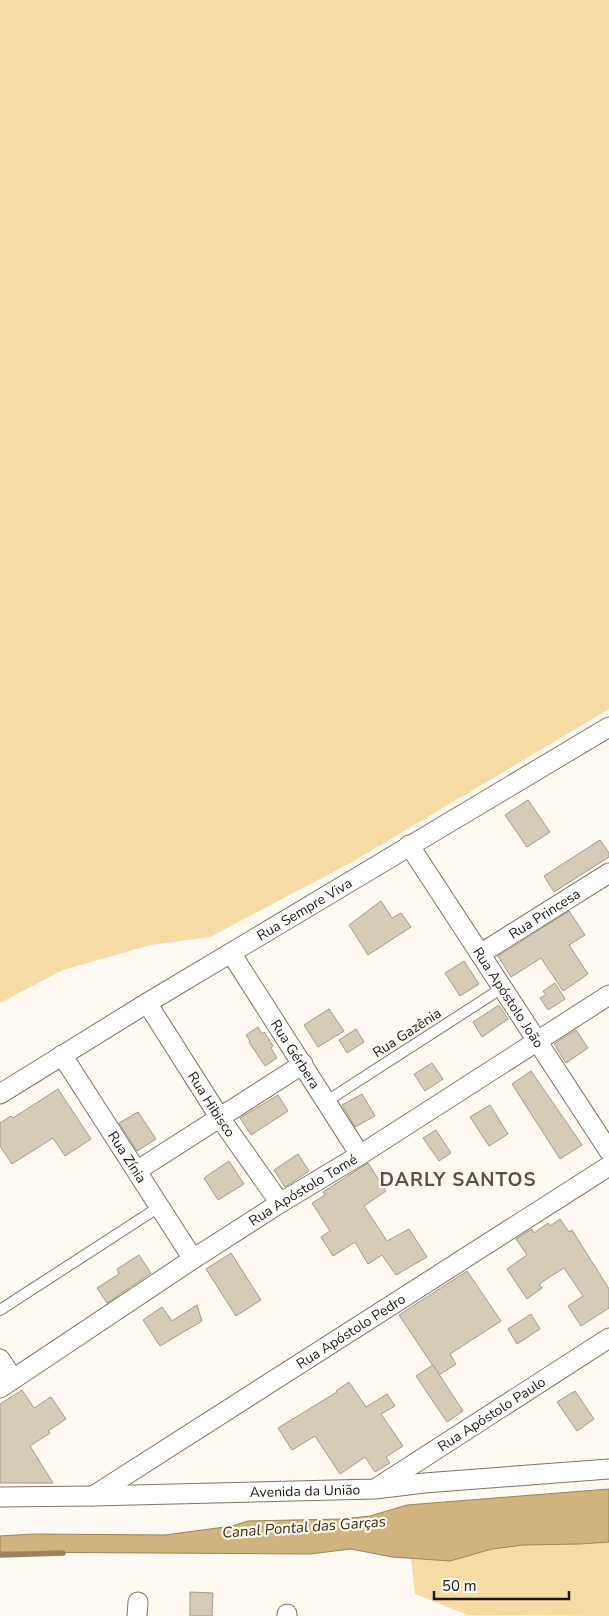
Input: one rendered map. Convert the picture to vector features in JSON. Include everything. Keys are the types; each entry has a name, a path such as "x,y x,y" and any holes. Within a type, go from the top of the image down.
{"street":[{"name":"Rua Sempre Viva","path":"0,1094 409,845 609,727"},
{"name":"Rua Apóstolo João","path":"409,845 609,1151"},
{"name":"Rua Princesa","path":"480,954 609,873"},
{"name":"Rua Gérbera","path":"231,953 360,1155"},
{"name":"Rua Apóstolo Tomé","path":"7,1383 193,1259 280,1203 360,1155 609,995"},
{"name":"Rua Hibisco","path":"147,1003 220,1118 280,1203"},
{"name":"Rua Zínia","path":"62,1055 138,1170 159,1207 193,1259"},
{"path":"138,1170 303,1064"},
{"name":"Rua Apóstolo Pedro","path":"93,1496 609,1166"},
{"name":"Rua Apóstolo Paulo","path":"375,1489 609,1338"},
{"path":"0,1359 7,1383"},
{"name":"Avenida da União","path":"0,1497 375,1489 424,1483 609,1470"}],"lane":[{"name":"Rua Gazênia","path":"326,1101 502,988"},
{"path":"0,1310 159,1207"}],"shaded area":[{"path":"0,0 609,0 609,709 352,862 210,937 150,945 63,970 0,1003"},
{"path":"609,1542 609,1616 468,1615 415,1594 411,1559 450,1561 492,1549 523,1545"}],"water":[{"path":"609,1489 609,1542 523,1545 492,1549 450,1561 392,1557 351,1549 310,1554 0,1552 0,1536 34,1534 165,1535 232,1526 248,1521 342,1519 370,1516 407,1505"}],"building":[{"path":"528,800 550,832 527,847 505,815"},
{"path":"600,840 609,853 609,857 554,892 544,876"},
{"path":"381,901 392,918 401,913 411,927 368,955 349,925"},
{"path":"569,911 585,935 569,945 588,974 563,991 541,958 511,977 498,956"},
{"path":"464,961 479,984 460,996 445,973"},
{"path":"555,983 565,999 548,1010 540,998 546,995 543,991"},
{"path":"499,1005 508,1019 482,1037 473,1022"},
{"path":"329,1009 344,1031 318,1047 304,1025"},
{"path":"258,1027 262,1034 264,1032 273,1046 271,1048 277,1058 265,1066 246,1035"},
{"path":"356,1029 364,1042 347,1053 339,1040"},
{"path":"576,1030 588,1048 566,1063 554,1044"},
{"path":"432,1063 443,1079 425,1091 414,1074"},
{"path":"531,1071 582,1145 560,1159 512,1084"},
{"path":"58,1089 91,1139 65,1156 53,1138 12,1164 0,1146 0,1123 11,1116 13,1118"},
{"path":"362,1094 375,1116 355,1127 342,1105"},
{"path":"278,1095 288,1111 251,1135 240,1118"},
{"path":"490,1105 508,1134 489,1146 470,1117"},
{"path":"138,1112 156,1139 137,1151 119,1123"},
{"path":"436,1130 451,1153 439,1161 423,1138"},
{"path":"298,1154 309,1171 285,1187 274,1170"},
{"path":"229,1161 244,1184 218,1200 204,1178"},
{"path":"368,1163 386,1191 364,1206 387,1241 409,1229 427,1257 396,1275 382,1255 368,1264 355,1242 333,1256 321,1237 330,1231 312,1203 325,1195 323,1192"},
{"path":"560,1219 569,1232 572,1230 609,1289 609,1308 581,1326 568,1306 583,1296 564,1268 539,1284 542,1288 527,1299 507,1269 527,1255 516,1239 532,1229 534,1233 548,1223 550,1226"},
{"path":"231,1253 261,1300 236,1316 206,1269"},
{"path":"139,1255 151,1273 107,1303 97,1288 119,1274 117,1269"},
{"path":"467,1271 501,1321 450,1354 456,1364 439,1375 399,1315"},
{"path":"197,1305 202,1321 160,1346 143,1320 162,1307 172,1321"},
{"path":"531,1314 540,1329 517,1344 508,1329"},
{"path":"433,1365 463,1411 447,1422 416,1376"},
{"path":"349,1382 366,1407 387,1394 395,1406 381,1414 403,1446 386,1457 390,1463 375,1472 365,1457 340,1474 315,1436 292,1450 278,1428 337,1392"},
{"path":"22,1390 34,1408 51,1397 66,1419 48,1431 50,1433 30,1446 53,1483 0,1483 0,1404"},
{"path":"575,1391 594,1419 577,1431 557,1402"},
{"path":"190,1592 213,1593 212,1616 190,1616"}],"waterway":[{"name":"Canal Pontal das Garças","path":"0,1555 63,1553"}],"district":[{"name":"DARLY SANTOS","path":"458,1180"}]}
